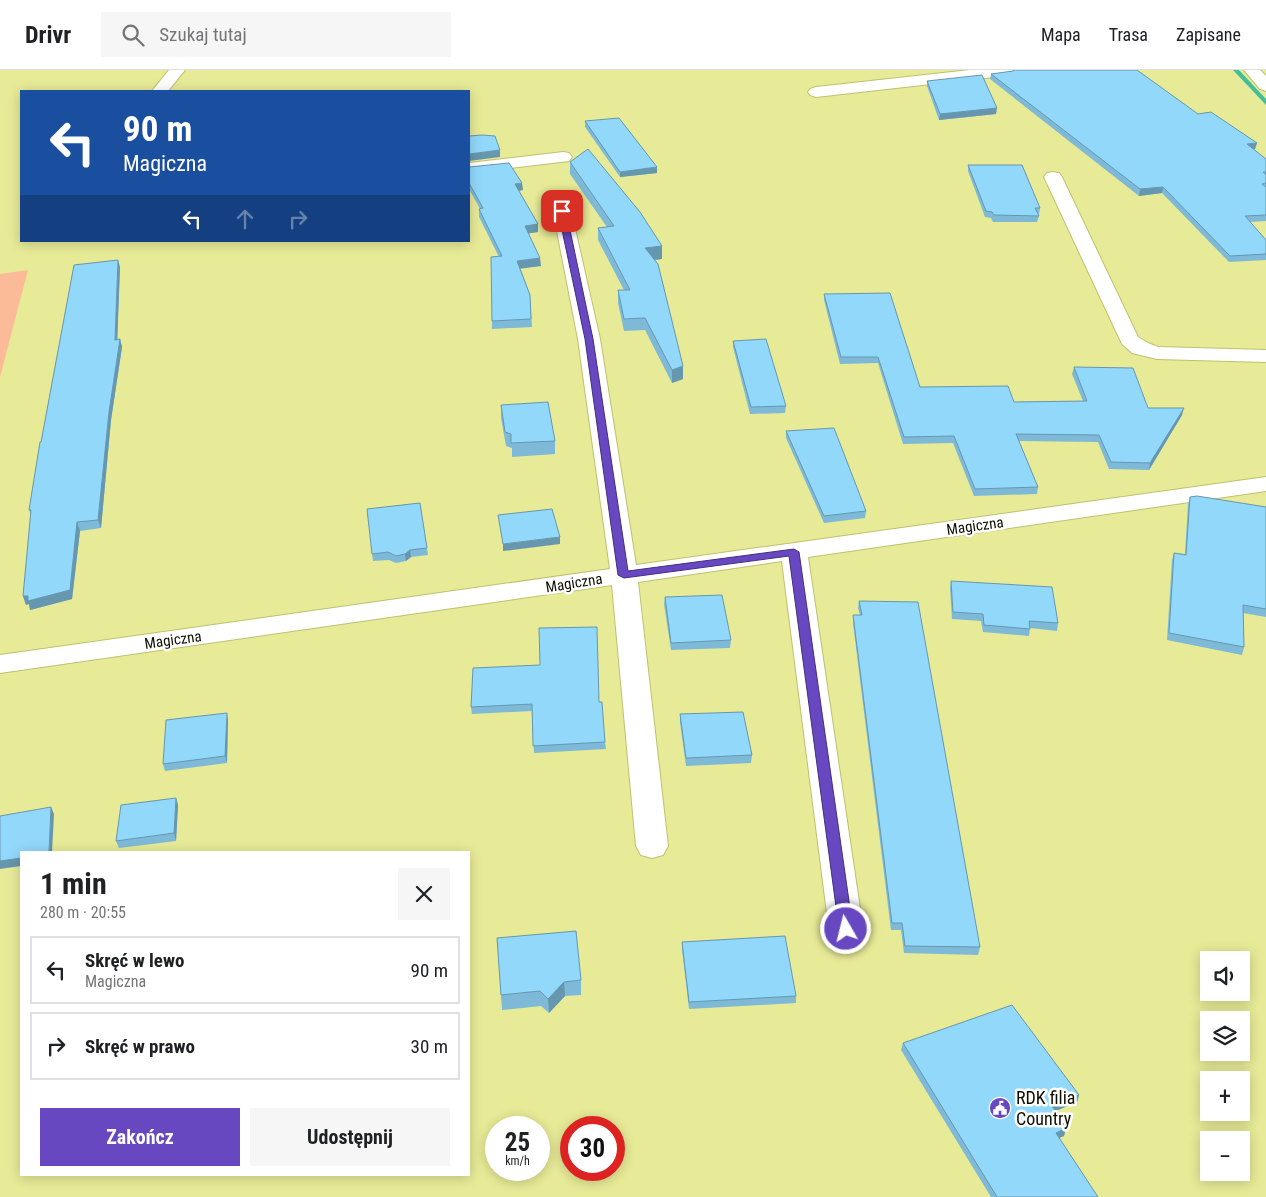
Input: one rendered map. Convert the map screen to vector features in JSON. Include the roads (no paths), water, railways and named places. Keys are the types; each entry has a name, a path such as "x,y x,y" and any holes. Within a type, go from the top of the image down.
{"street":[{"path":"161,90 177,70"},
{"path":"816,92 1011,70"},
{"path":"1252,70 1266,86"},
{"path":"470,168 563,156"},
{"path":"1053,177 1129,340 1140,348 1157,353 1266,356"},
{"path":"562,211 589,339 624,575 652,846"},
{"name":"Magiczna","path":"0,664 1266,484"},
{"path":"794,552 846,929"}],"waterway":[{"path":"1236,70 1266,103"}],"place":[{"name":"RDK filia Country","path":"1000,1108"}]}
